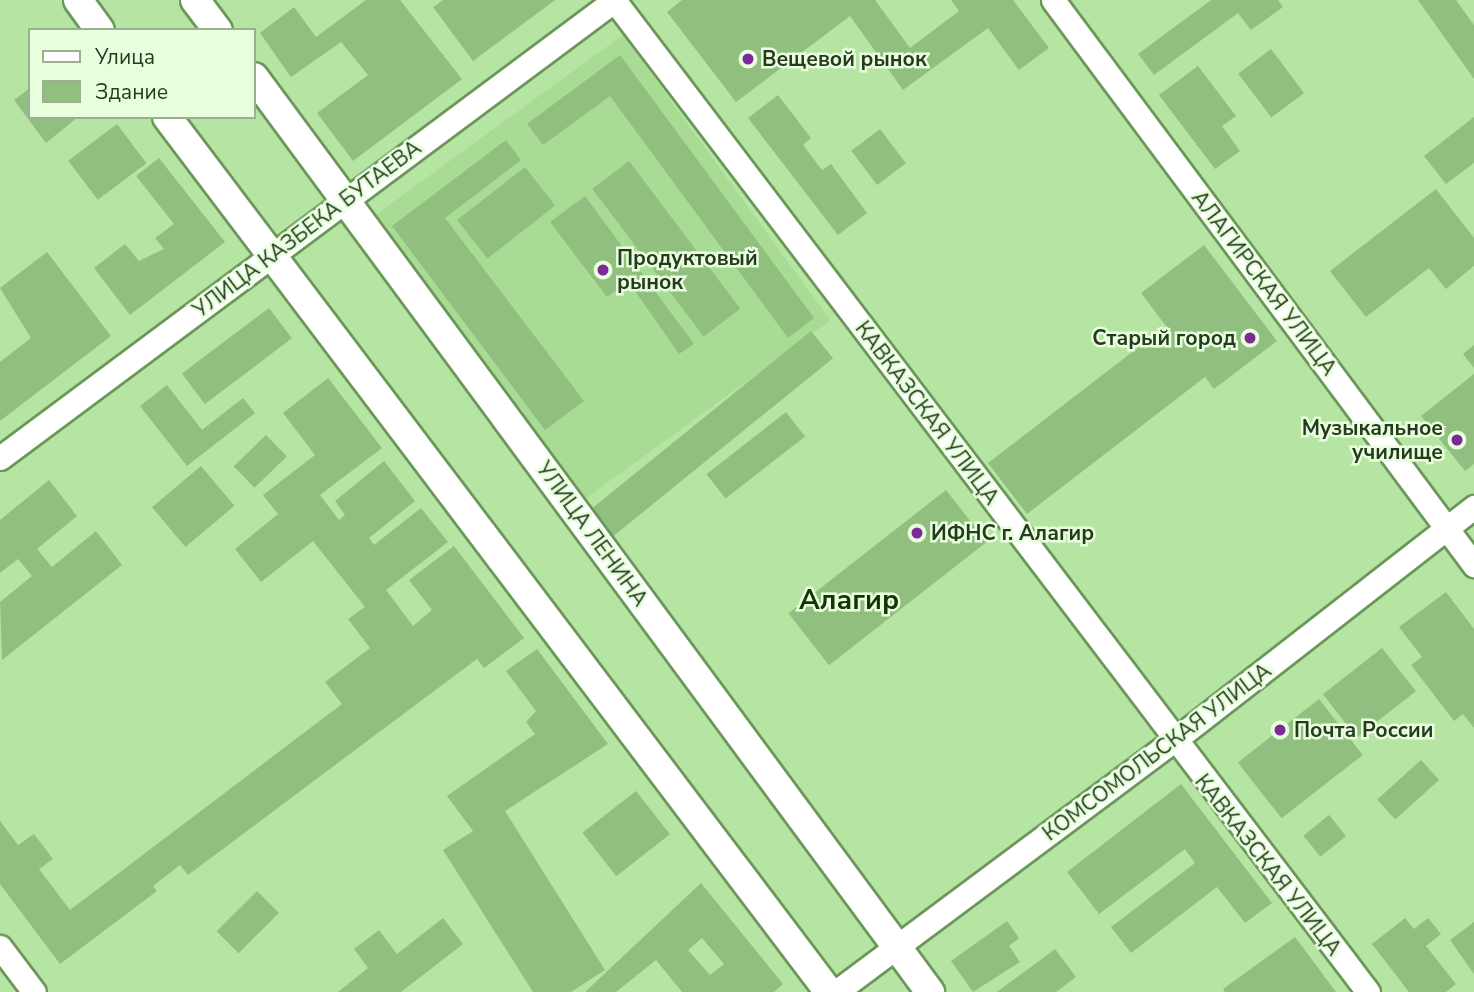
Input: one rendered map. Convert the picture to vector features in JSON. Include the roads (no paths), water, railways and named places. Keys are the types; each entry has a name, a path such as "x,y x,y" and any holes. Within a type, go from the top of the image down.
{"street":[{"path":"78,0 99,28"},
{"path":"195,0 216,28"},
{"name":"УЛИЦА КАЗБЕКА БУТАЕВА","path":"0,458 614,0"},
{"name":"КАВКАЗСКАЯ УЛИЦА","path":"614,0 1172,742 1368,992"},
{"name":"АЛАГИРСКАЯ УЛИЦА","path":"1054,0 1474,565"},
{"name":"УЛИЦА ЛЕНИНА","path":"256,80 930,992"},
{"path":"169,119 829,992"},
{"name":"КОМСОМОЛЬСКАЯ УЛИЦА","path":"836,992 1172,742 1474,507"},
{"path":"0,947 34,992"}],"place":[{"name":"Вещевой рынок","path":"748,59"},
{"name":"Продуктовый рынок","path":"603,270"},
{"name":"Старый город","path":"1250,338"},
{"name":"Музыкальное училище","path":"1457,440"},
{"name":"ИФНС г. Алагир","path":"917,533"},
{"name":"Почта России","path":"1280,730"}],"district":[{"name":"Алагир","path":"849,600"}]}
